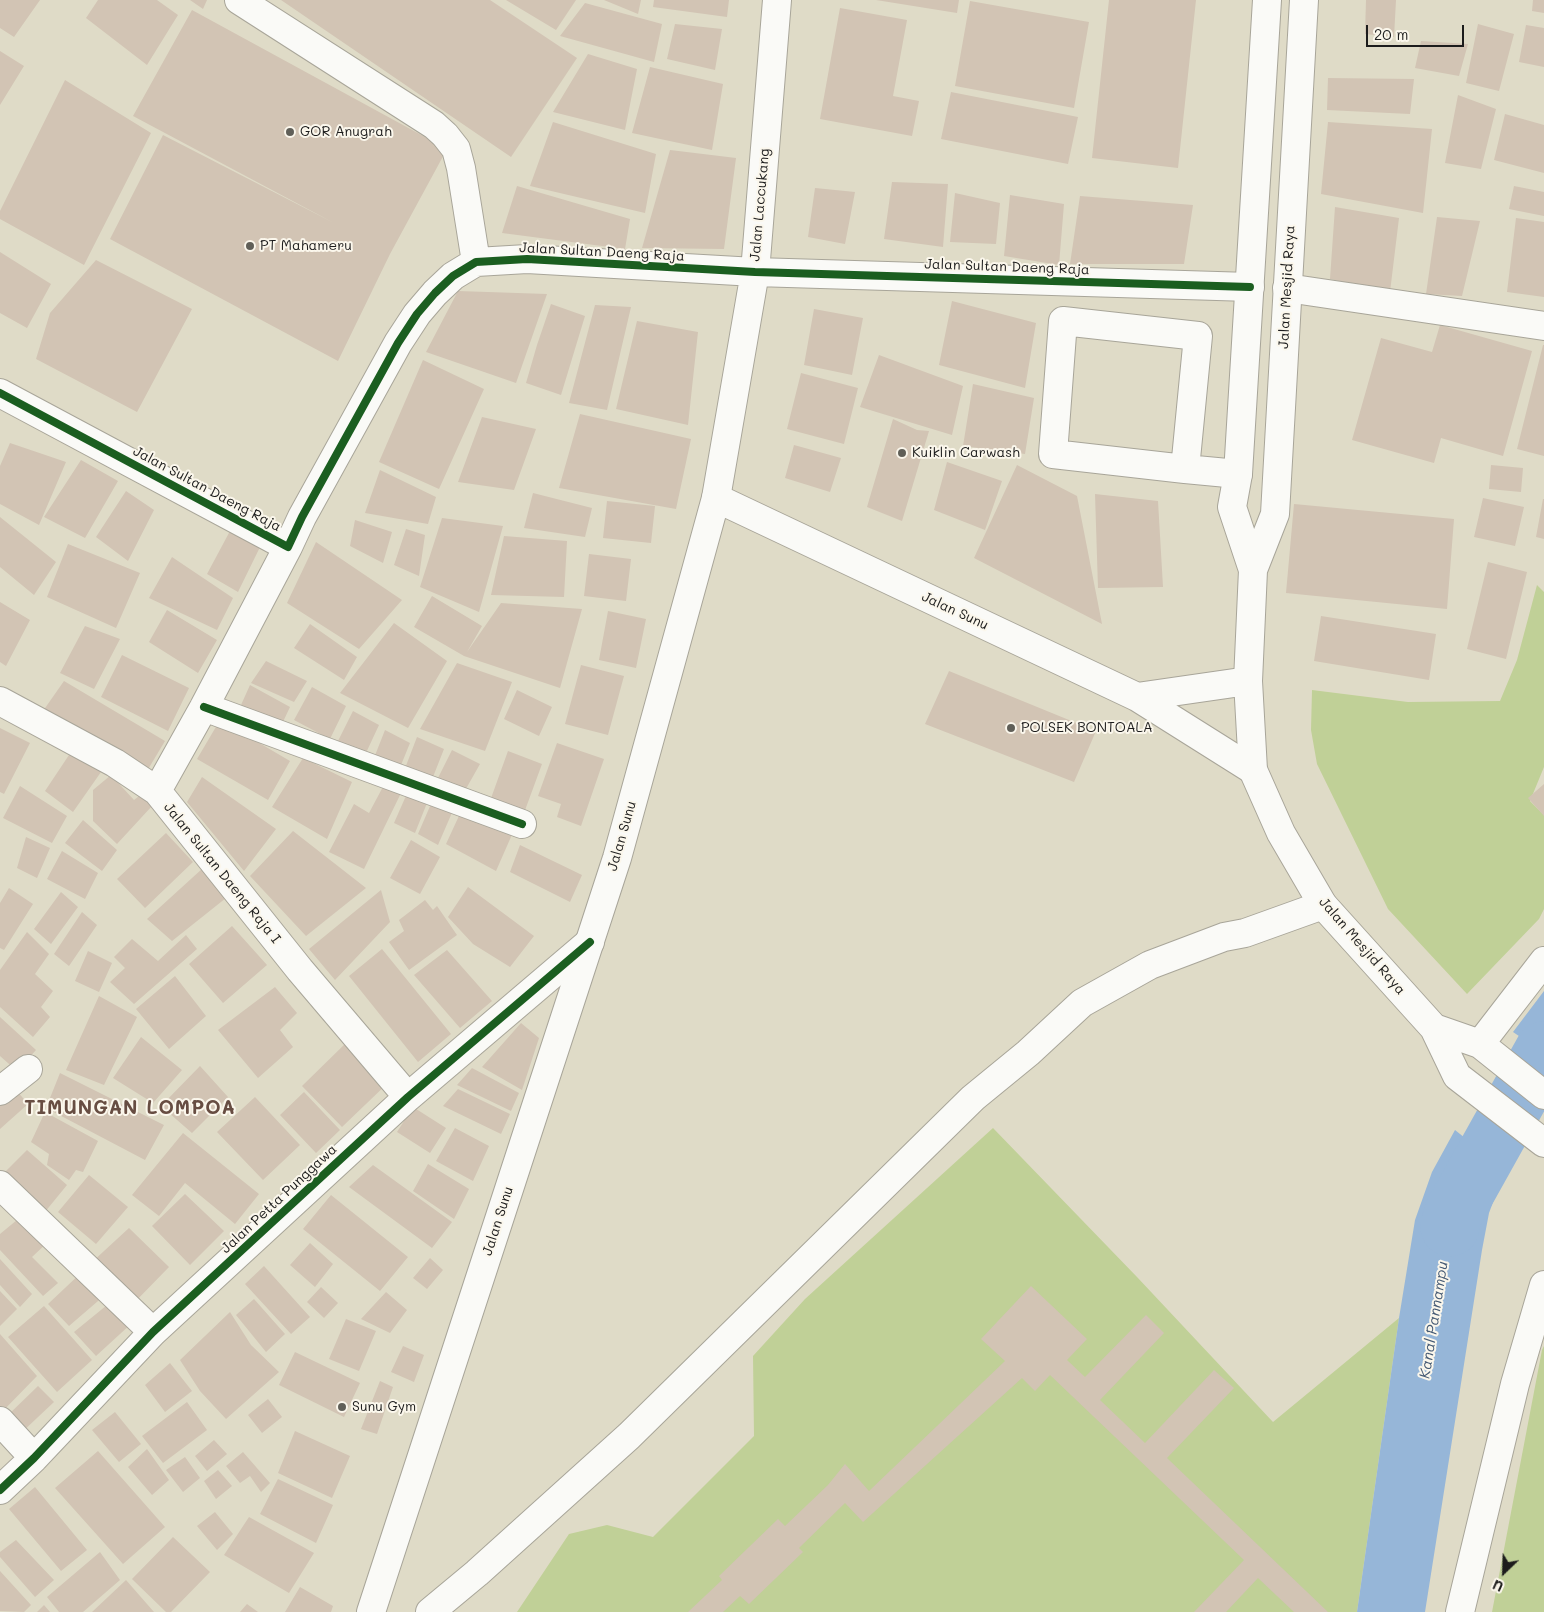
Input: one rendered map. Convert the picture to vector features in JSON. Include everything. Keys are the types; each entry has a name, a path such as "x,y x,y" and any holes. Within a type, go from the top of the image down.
{"main road":[{"path":"239,0 434,125 445,135 456,149 461,168 476,262"},
{"name":"Jalan Laccukang","path":"716,498 755,272 777,0"},
{"name":"Jalan Mesjid Raya","path":"1253,570 1232,507 1238,474 1267,0"},
{"name":"Jalan Mesjid Raya","path":"1304,0 1275,514 1253,570 1248,681 1253,770 1281,832 1323,905 1434,1028 1457,1076 1538,1139"},
{"name":"Jalan Sultan Daeng Raja","path":"0,392 288,546 350,429 398,343 417,314 453,276 476,262 527,259 755,272 1250,287"},
{"path":"1125,328 1128,284"},
{"path":"1287,288 1544,326"},
{"path":"1185,469 1198,336 1063,321 1054,454 1185,469 1238,474"},
{"name":"Jalan Sunu","path":"371,1612 617,858 716,498 1137,697 1253,770"},
{"name":"Jalan Sultan Daeng Raja I","path":"288,546 204,707 157,791 300,970 408,1097"},
{"path":"1137,697 1248,681"},
{"path":"0,701 114,763 157,791"},
{"path":"204,707 522,824"},
{"path":"430,1612 477,1573 629,1436 973,1098 1028,1053 1082,1003 1150,965 1224,937 1245,933 1323,905"},
{"name":"Jalan Petta Punggawa","path":"0,1490 34,1458 153,1332 408,1097 590,942"},
{"path":"1480,1044 1544,961"},
{"name":"Jalan Mesjid Raya","path":"1434,1028 1480,1044 1544,1095"},
{"path":"0,1092 28,1069"},
{"path":"0,1185 153,1332"},
{"path":"1460,1612 1515,1384 1544,1285"},
{"path":"0,1421 34,1458"}],"green space":[{"path":"1537,585 1544,592 1544,767 1530,801 1544,815 1544,909 1539,919 1467,994 1388,909 1317,764 1311,730 1312,690 1408,702 1500,701 1517,660"},
{"path":"993,1128 1137,1277 1273,1422 1399,1318 1357,1612 517,1612 569,1534 607,1525 653,1537 754,1436 753,1356 805,1299"},
{"path":"1544,1346 1544,1612 1492,1612 1542,1350"}],"water":[{"path":"1544,991 1544,1053 1513,1032"},
{"path":"1455,1130 1505,1170 1489,1213 1482,1250 1425,1612 1357,1612 1415,1220 1432,1172"}],"building":[{"path":"0,0 40,0 14,37 0,28"},
{"path":"98,0 157,0 178,15 147,65 86,18"},
{"path":"190,0 207,0 203,9"},
{"path":"281,0 490,0 577,58 511,157"},
{"path":"506,0 576,0 556,30"},
{"path":"604,0 641,0 638,14"},
{"path":"654,0 729,0 727,17 653,7"},
{"path":"876,0 959,0 957,13"},
{"path":"1109,0 1196,0 1178,168 1092,158"},
{"path":"1366,0 1396,0 1394,37 1365,34"},
{"path":"1533,0 1544,0 1544,13 1532,11"},
{"path":"970,1 1089,22 1074,108 955,86"},
{"path":"585,3 662,24 654,62 560,36"},
{"path":"840,8 907,20 893,96 919,101 912,136 820,119"},
{"path":"192,10 447,149 390,254 338,361 110,239 163,135 334,223 133,116"},
{"path":"675,24 722,29 715,70 667,59"},
{"path":"1478,24 1514,34 1499,91 1466,83"},
{"path":"1526,25 1544,28 1544,67 1519,62"},
{"path":"1421,41 1468,44 1459,76 1415,68"},
{"path":"0,51 24,66 0,105"},
{"path":"588,54 637,69 625,130 553,112"},
{"path":"650,67 723,84 712,150 632,133"},
{"path":"1328,78 1414,79 1410,114 1327,110"},
{"path":"65,80 151,133 84,265 0,219 0,211"},
{"path":"951,92 1078,117 1068,164 941,139"},
{"path":"1458,95 1496,109 1481,169 1445,163"},
{"path":"1505,114 1544,125 1544,173 1494,160"},
{"path":"553,122 656,154 645,213 530,186"},
{"path":"1328,122 1432,129 1423,213 1321,194"},
{"path":"670,150 736,158 724,249 642,248"},
{"path":"892,182 948,184 943,247 884,239"},
{"path":"517,186 630,219 625,249 502,233"},
{"path":"1514,186 1544,192 1544,216 1509,209"},
{"path":"815,188 855,192 845,244 808,237"},
{"path":"955,193 1000,203 996,244 950,242"},
{"path":"1010,195 1064,204 1059,265 1004,256"},
{"path":"1080,196 1193,205 1184,264 1070,264"},
{"path":"1335,207 1399,218 1390,292 1330,279"},
{"path":"1437,217 1480,221 1462,296 1426,294"},
{"path":"1516,218 1544,222 1544,297 1507,292"},
{"path":"0,252 51,284 27,328 0,313"},
{"path":"96,260 192,309 137,412 36,359 50,313"},
{"path":"458,291 547,294 516,383 426,352"},
{"path":"952,301 1036,323 1025,388 939,365"},
{"path":"551,304 585,316 561,395 526,383"},
{"path":"595,305 631,307 607,410 569,403"},
{"path":"814,309 863,318 852,375 804,365"},
{"path":"637,321 698,332 688,425 616,409"},
{"path":"1440,325 1532,351 1503,456 1441,438 1434,463 1352,440 1381,338 1432,352"},
{"path":"1544,345 1544,456 1517,449"},
{"path":"879,355 963,386 952,435 860,407"},
{"path":"423,360 484,389 439,489 379,462"},
{"path":"801,373 858,388 844,444 787,429"},
{"path":"973,384 1034,398 1025,454 963,446"},
{"path":"580,414 691,439 676,509 559,488"},
{"path":"482,417 536,429 514,490 458,482"},
{"name":"Kuiklin Carwash","path":"893,419 917,430 929,431 902,521 867,507"},
{"path":"10,443 66,462 39,525 0,504 0,466"},
{"path":"794,445 841,458 830,492 785,478"},
{"path":"81,460 118,481 85,538 44,517"},
{"path":"947,462 1002,481 985,530 934,510"},
{"path":"1017,465 1077,496 1102,624 974,558"},
{"path":"1491,465 1523,468 1521,492 1489,489"},
{"path":"380,470 436,497 428,524 365,513"},
{"path":"126,491 154,510 128,561 96,537"},
{"path":"533,493 592,508 585,537 524,528"},
{"path":"1095,494 1158,501 1163,587 1098,588"},
{"path":"1483,498 1524,507 1515,546 1474,537"},
{"path":"1544,499 1544,539 1536,537"},
{"path":"607,501 655,506 651,543 603,538"},
{"path":"1294,504 1454,519 1447,609 1286,593"},
{"path":"0,517 56,562 34,595 0,567"},
{"path":"442,518 503,526 479,612 420,587"},
{"path":"355,520 392,532 383,563 350,546"},
{"path":"406,529 425,535 419,576 394,565"},
{"path":"230,531 261,545 238,592 207,574"},
{"path":"504,536 567,541 564,597 491,595"},
{"path":"316,542 402,600 359,649 287,603"},
{"path":"68,544 140,573 116,628 47,597"},
{"path":"589,554 631,559 626,601 584,596"},
{"path":"172,557 233,598 217,630 149,598"},
{"path":"1488,562 1527,572 1506,659 1467,649"},
{"path":"432,596 482,626 467,652 501,603 582,609 560,688 464,656 414,627"},
{"path":"0,602 30,620 6,666 0,662"},
{"path":"167,610 217,640 198,673 149,642"},
{"path":"608,611 646,619 636,668 599,660"},
{"path":"1321,616 1436,634 1429,680 1314,661"},
{"path":"394,623 447,661 408,728 340,693"},
{"path":"310,624 357,657 344,680 294,648"},
{"path":"85,626 120,639 94,689 60,673"},
{"path":"122,655 189,688 168,731 101,697"},
{"path":"266,661 307,681 294,702 251,683"},
{"path":"457,663 512,682 485,751 420,729"},
{"path":"581,665 624,676 608,735 565,724"},
{"name":"POLSEK BONTOALA","path":"949,671 1096,731 1074,782 925,724"},
{"path":"64,681 165,741 147,771 43,711"},
{"path":"250,685 290,707 281,726 241,705"},
{"path":"312,687 346,706 330,739 294,720"},
{"path":"517,690 552,707 539,736 504,719"},
{"path":"353,711 379,725 365,755 338,741"},
{"path":"220,720 290,761 268,800 197,759"},
{"path":"0,728 30,743 4,794 0,792"},
{"path":"385,730 410,743 399,770 374,758"},
{"path":"417,737 444,749 431,782 404,771"},
{"path":"557,743 604,759 581,826 557,817 561,804 538,796"},
{"path":"73,749 101,772 73,812 45,791"},
{"path":"452,750 480,764 463,794 436,782"},
{"path":"508,751 542,764 524,813 490,801"},
{"path":"303,758 352,782 327,839 272,807"},
{"path":"111,775 134,800 143,793 152,806 117,844 93,821 93,790"},
{"path":"202,777 276,829 244,871 187,802"},
{"path":"385,783 402,791 364,869 329,852 354,804 369,813"},
{"path":"1544,784 1544,816 1528,798"},
{"path":"20,786 67,816 52,843 3,818"},
{"path":"409,789 429,798 415,833 394,823"},
{"path":"434,797 454,808 438,845 418,834"},
{"path":"464,805 514,830 496,871 446,844"},
{"path":"83,820 117,850 102,871 65,843"},
{"path":"293,831 366,888 306,936 250,876"},
{"path":"166,833 193,862 145,908 117,879"},
{"path":"26,837 50,848 37,878 17,868"},
{"path":"411,840 440,857 420,894 390,878"},
{"path":"520,845 582,875 570,902 510,872"},
{"path":"62,851 98,873 85,899 47,879"},
{"path":"203,868 226,898 172,941 147,919"},
{"path":"468,887 534,936 510,967 473,944 448,917"},
{"path":"9,888 33,904 4,950 0,948 0,903"},
{"path":"381,890 390,922 335,980 309,949"},
{"path":"61,892 78,907 51,944 34,929"},
{"path":"425,900 433,910 437,906 457,935 409,970 389,942 404,931 399,920"},
{"path":"82,912 97,925 69,966 54,954"},
{"path":"232,926 267,965 223,1003 189,964"},
{"path":"27,932 49,954 35,974 53,991 41,1007 50,1017 33,1037 0,1007 0,970"},
{"path":"186,935 197,949 134,1004 110,982 125,968 114,957 132,939 158,961"},
{"path":"382,949 451,1034 418,1062 349,976"},
{"path":"447,950 492,1001 460,1028 414,975"},
{"path":"88,951 112,963 99,992 75,981"},
{"path":"175,976 206,1016 169,1049 136,1009"},
{"path":"275,987 297,1013 280,1030 293,1047 258,1078 218,1030"},
{"path":"99,996 137,1017 104,1085 66,1070"},
{"path":"0,1017 36,1050 17,1071 0,1056"},
{"path":"521,1023 539,1038 522,1090 482,1067"},
{"path":"141,1037 182,1070 153,1103 113,1078"},
{"path":"350,1039 390,1081 342,1127 302,1086"},
{"path":"200,1066 228,1097 192,1133 161,1106"},
{"path":"472,1068 519,1093 511,1111 457,1085"},
{"path":"60,1073 164,1125 145,1160 46,1108"},
{"path":"458,1089 510,1114 501,1134 443,1106"},
{"path":"17,1091 28,1104 0,1129 0,1106"},
{"path":"304,1092 340,1130 316,1153 280,1115"},
{"path":"255,1097 300,1145 263,1180 217,1132"},
{"path":"413,1107 446,1128 430,1153 397,1132"},
{"path":"45,1112 98,1141 83,1172 76,1170 69,1180 47,1165 49,1154 31,1142"},
{"path":"455,1128 489,1146 473,1181 436,1161"},
{"path":"183,1133 259,1194 235,1224 185,1183 159,1216 132,1195"},
{"path":"27,1150 67,1185 40,1218 0,1177"},
{"path":"428,1164 469,1189 454,1219 413,1191"},
{"path":"373,1165 452,1222 432,1248 349,1187"},
{"path":"89,1175 128,1207 96,1244 58,1212"},
{"path":"185,1194 224,1231 190,1265 152,1226"},
{"path":"331,1195 408,1257 380,1291 303,1229"},
{"path":"23,1215 48,1242 32,1257 58,1283 43,1296 0,1250 0,1234"},
{"path":"129,1228 169,1267 131,1306 91,1263"},
{"path":"310,1243 333,1264 315,1287 290,1265"},
{"path":"430,1258 443,1270 427,1289 413,1278"},
{"path":"0,1259 32,1294 20,1307 0,1285"},
{"path":"264,1266 310,1317 291,1334 245,1284"},
{"path":"83,1271 105,1295 69,1326 48,1304"},
{"path":"1031,1286 1087,1339 1067,1360 1085,1377 1146,1315 1164,1333 1100,1400 1145,1443 1214,1370 1234,1388 1167,1458 1328,1612 1294,1612 1258,1578 1226,1612 1194,1612 1244,1560 1050,1375 1035,1391 1022,1378 863,1522 845,1503 799,1548 803,1552 749,1604 740,1596 723,1612 688,1612 722,1580 719,1576 778,1519 785,1526 828,1485 845,1464 869,1491 1005,1361 981,1339"},
{"path":"321,1287 338,1303 324,1318 307,1302"},
{"path":"0,1291 17,1309 0,1326"},
{"path":"386,1292 407,1310 390,1333 361,1319"},
{"path":"254,1299 285,1334 266,1352 236,1315"},
{"path":"112,1301 132,1323 96,1356 74,1332"},
{"path":"44,1306 92,1360 57,1392 8,1337"},
{"path":"230,1312 251,1345 279,1372 226,1419 200,1391 180,1360"},
{"path":"346,1319 376,1331 359,1371 329,1359"},
{"path":"0,1334 37,1376 0,1414"},
{"path":"403,1346 424,1355 414,1382 391,1372"},
{"path":"295,1352 360,1383 344,1417 279,1385"},
{"path":"170,1363 192,1391 165,1412 145,1385"},
{"path":"380,1381 393,1387 377,1434 361,1429"},
{"path":"38,1386 54,1402 20,1434 5,1418"},
{"path":"268,1399 282,1417 262,1433 248,1415"},
{"path":"187,1402 207,1430 163,1463 142,1436"},
{"path":"115,1412 141,1444 119,1462 92,1430"},
{"path":"295,1431 350,1456 332,1498 278,1473"},
{"path":"214,1440 227,1454 207,1471 195,1456"},
{"path":"147,1449 169,1480 152,1495 128,1467"},
{"path":"98,1451 165,1527 123,1564 55,1488"},
{"path":"243,1452 270,1483 261,1492 250,1476 240,1483 226,1466"},
{"path":"185,1457 200,1478 183,1492 166,1470"},
{"path":"218,1470 232,1486 216,1499 204,1481"},
{"path":"278,1479 333,1505 316,1543 260,1514"},
{"path":"35,1487 87,1550 61,1571 9,1509"},
{"path":"215,1512 233,1534 217,1550 197,1526"},
{"path":"249,1517 314,1553 289,1593 224,1555"},
{"path":"173,1537 210,1572 171,1612 166,1612 132,1579"},
{"path":"16,1540 54,1580 35,1597 0,1557 0,1552"},
{"path":"100,1552 120,1580 83,1612 59,1612 47,1597"},
{"path":"0,1571 31,1605 24,1612 0,1611"},
{"path":"126,1580 154,1612 92,1612"},
{"path":"300,1587 333,1606 331,1612 285,1612"},
{"path":"247,1604 258,1612 240,1612"},
{"path":"44,1605 50,1612 37,1612"}],"waterway":[{"name":"Kanal Pannampu","path":"1450,1227 1453,1214 1544,1051"}],"cycle path":[{"path":"0,393 288,547 302,517 398,343 417,314 453,276 476,262 527,259 755,272 1250,287"},
{"path":"204,707 522,824"},
{"path":"0,1490 34,1458 153,1332 408,1097 590,942"}],"place":[{"name":"GOR Anugrah","path":"290,132"},
{"name":"PT Mahameru","path":"250,246"},
{"name":"Kuiklin Carwash","path":"902,453"},
{"name":"POLSEK BONTOALA","path":"1011,728"},
{"name":"Sunu Gym","path":"342,1407"}],"district":[{"name":"TIMUNGAN LOMPOA","path":"130,1108"}]}
